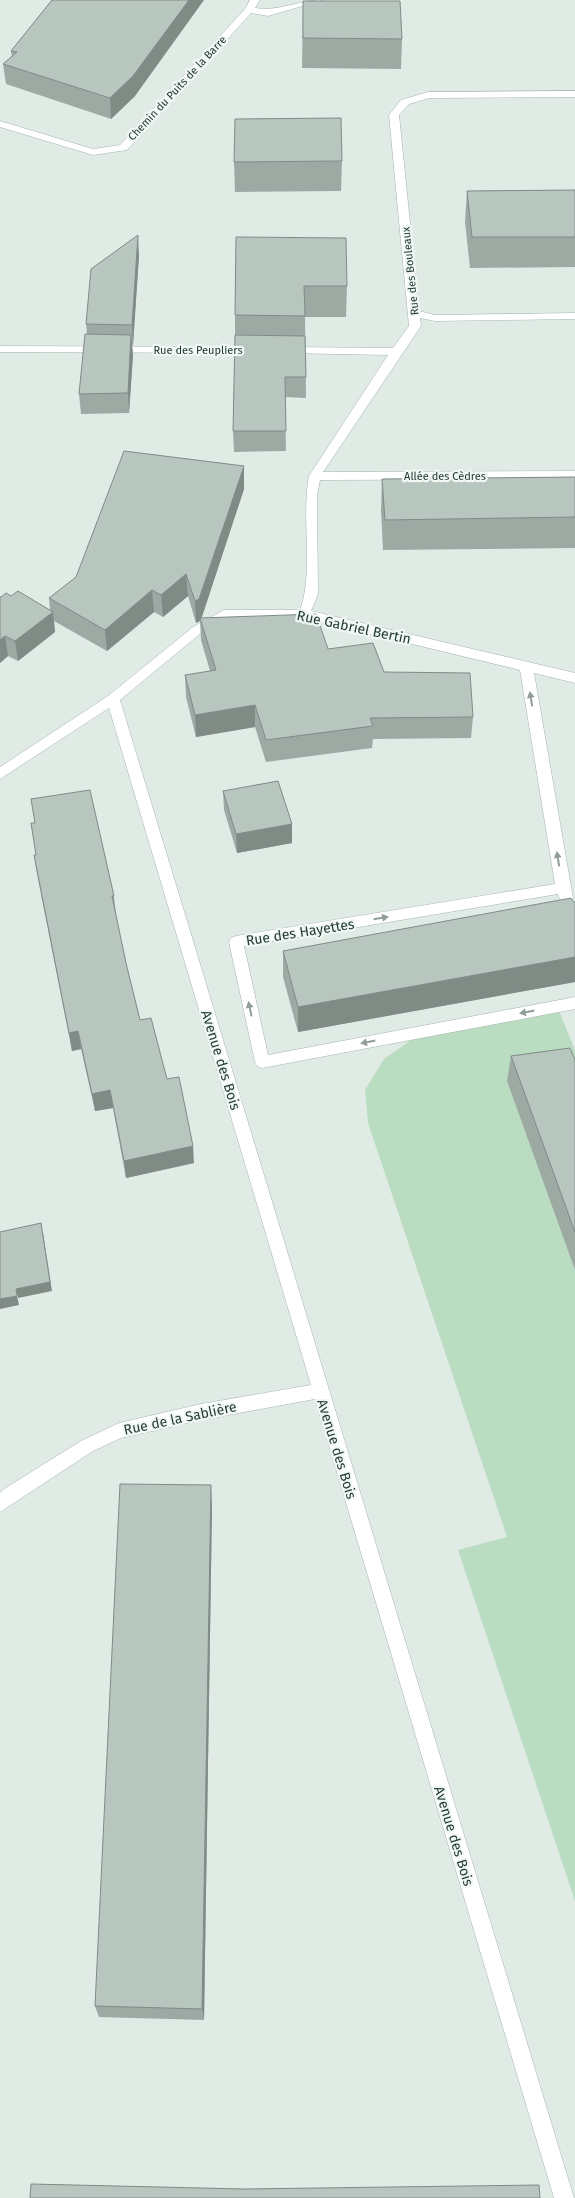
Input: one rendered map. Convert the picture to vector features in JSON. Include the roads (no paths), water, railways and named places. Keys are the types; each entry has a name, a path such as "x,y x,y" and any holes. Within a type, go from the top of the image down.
{"street":[{"name":"Chemin du Puits de la Barre","path":"0,124 93,152 122,148 249,10 255,0"},
{"path":"249,10 268,13 318,0"},
{"name":"Rue des Bouleaux","path":"304,614 312,594 311,496 315,476 415,326 394,115 405,102 428,95 575,94"},
{"path":"414,313 435,318 575,316"},
{"name":"Rue des Peupliers","path":"0,349 396,352"},
{"name":"Allée des Cèdres","path":"315,476 575,475"},
{"name":"Rue Gabriel Bertin","path":"0,774 113,698 197,630 228,613 304,614 575,678"},
{"path":"526,666 563,888 571,914"},
{"name":"Avenue des Bois","path":"113,698 564,2198"},
{"name":"Rue des Hayettes","path":"563,888 236,942 262,1062 575,1003"},
{"name":"Rue de la Sablière","path":"0,1504 10,1495 87,1446 119,1431 201,1412 320,1391"}]}
